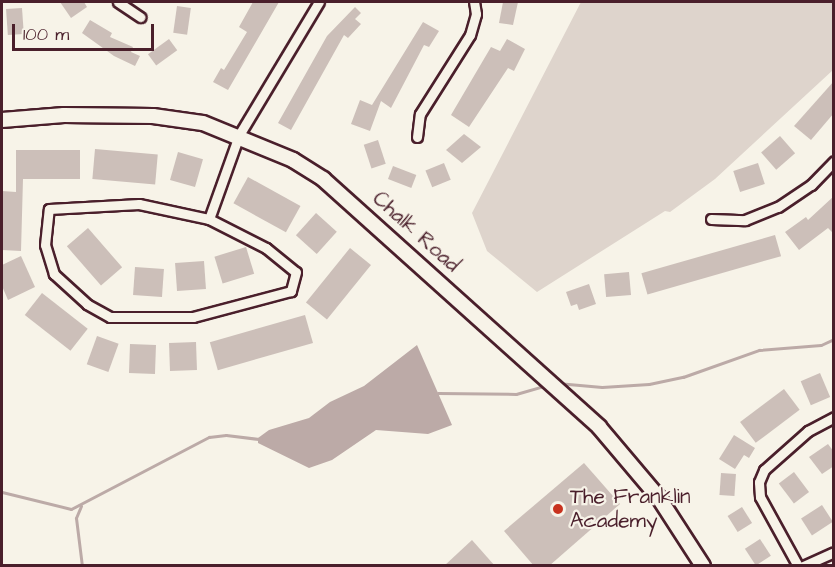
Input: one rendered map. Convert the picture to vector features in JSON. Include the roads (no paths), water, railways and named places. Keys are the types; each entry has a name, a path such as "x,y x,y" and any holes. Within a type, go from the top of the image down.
{"street":[{"path":"118,2 140,17"},
{"path":"208,219 239,135 319,2"},
{"path":"417,137 420,114 470,35 476,14 474,2"},
{"name":"Chalk Road","path":"2,120 64,115 153,116 203,123 239,135 323,178 570,399 641,475 703,566"},
{"path":"711,219 745,220 778,207 811,185 834,161"},
{"path":"139,204 208,219 266,248 289,265 296,272 291,291 193,317 110,317 87,304 54,273 45,245 49,208 66,205 139,204"},
{"path":"798,566 760,497 759,482 764,470 801,437 834,417"},
{"path":"803,566 834,552"}],"waterway":[{"path":"557,383 602,387 649,384 683,377 759,350 821,345 834,339"},
{"path":"438,393 516,394 547,385"},
{"path":"2,492 71,509 209,437 226,435 261,439"},
{"path":"81,506 76,518 82,566"}],"place":[{"name":"The Franklin Academy","path":"558,509"}]}
